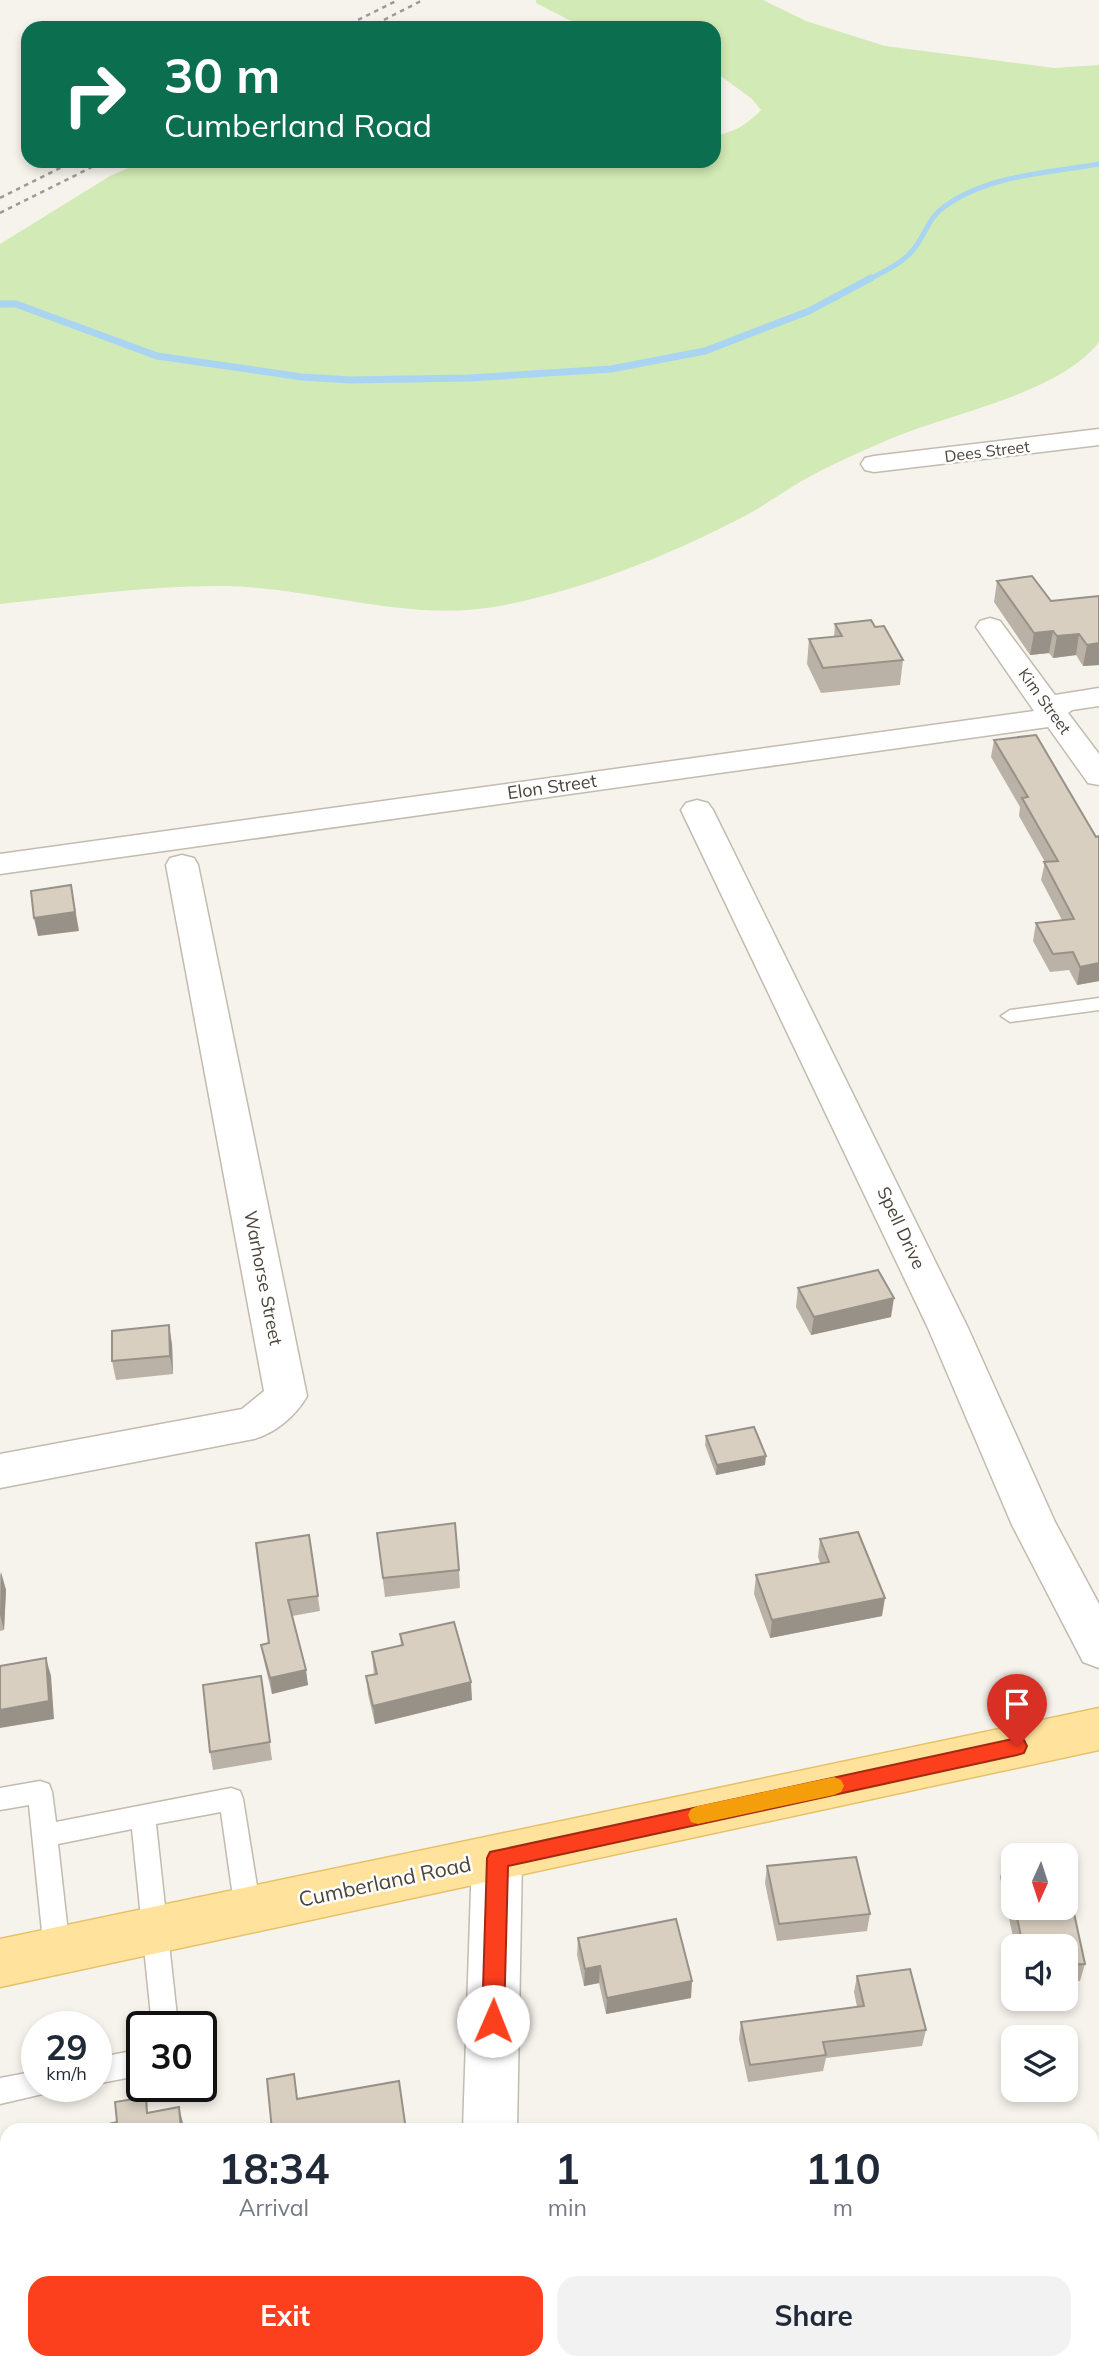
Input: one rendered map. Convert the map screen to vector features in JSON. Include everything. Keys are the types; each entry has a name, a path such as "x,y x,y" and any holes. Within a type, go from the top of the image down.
{"main road":[{"name":"Cumberland Road","path":"0,1963 1099,1729"}],"street":[{"name":"Dees Street","path":"874,464 1099,437"},
{"name":"Kim Street","path":"990,627 1099,776"},
{"name":"Elon Street","path":"0,864 1042,719 1063,702 1099,697"},
{"name":"Spell Drive","path":"697,810 948,1328 1019,1493 1099,1648"},
{"name":"Warhorse Street","path":"0,1471 254,1423 286,1396 182,865"},
{"path":"491,2123 497,1858"}],"lane":[{"path":"1010,1016 1099,1004"},
{"path":"0,1799 40,1791 57,1951"},
{"path":"45,1835 231,1799 248,1911"},
{"path":"143,1816 164,2011"},
{"path":"0,2091 21,2087"}],"green space":[{"path":"536,0 763,0 806,21 885,46 1054,68 1099,65 1099,342 1081,360 1031,389 890,439 856,454 800,482 743,517 649,560 590,582 530,599 466,610 432,610 398,608 261,588 199,586 0,604 0,244 110,176 128,168 721,168 721,134 740,127 761,110 752,99 721,76 721,21 573,21 536,3"}],"building":[{"path":"1032,576 1051,601 1099,596 1099,643 1087,645 1079,634 1057,636 1053,631 1034,633 997,581"},
{"path":"871,620 875,627 884,626 903,660 823,668 809,639 842,636 835,624"},
{"path":"1036,735 1096,837 1099,836 1099,963 1080,967 1073,952 1053,954 1036,923 1074,919 1044,862 1058,861 1022,798 1028,797 994,740"},
{"path":"71,885 75,912 34,918 31,891"},
{"path":"878,1270 894,1298 814,1317 798,1288"},
{"path":"169,1325 170,1356 112,1361 112,1331"},
{"path":"754,1427 766,1456 717,1465 706,1436"},
{"path":"455,1523 459,1570 383,1578 377,1533"},
{"path":"858,1532 885,1598 772,1620 756,1575 829,1562 820,1539"},
{"path":"309,1535 318,1596 288,1600 306,1670 270,1678 261,1645 269,1643 256,1543"},
{"path":"454,1622 471,1682 373,1706 366,1676 377,1674 372,1652 403,1645 400,1634"},
{"path":"46,1658 49,1701 0,1710 0,1666"},
{"path":"261,1676 270,1742 210,1752 203,1685"},
{"path":"856,1857 870,1914 779,1924 767,1866"},
{"path":"676,1919 692,1981 607,1998 600,1966 585,1969 578,1938"},
{"path":"1018,1920 1076,1920 1085,1964 1078,1964 1078,1934 1020,1934"},
{"path":"910,1969 926,2030 823,2042 826,2055 750,2065 741,2022 864,2006 857,1976"},
{"path":"294,2074 297,2099 399,2081 405,2123 271,2123 267,2079"},
{"path":"115,2102 146,2102 147,2113 179,2107 180,2123 113,2123 117,2122"}],"waterway":[{"path":"868,280 909,255 934,216 961,196 1018,177 1099,164"},
{"path":"0,304 16,304 157,356 302,377 351,380 469,378 611,369 705,351 809,311 871,278"}],"railway":[{"path":"356,21 398,0"},
{"path":"382,21 423,0"},
{"path":"0,198 60,168"},
{"path":"0,213 90,168"}],"slow traffic":[{"path":"698,1815 834,1786"}],"route":[{"path":"493,2021 497,1858 1017,1746"}]}
